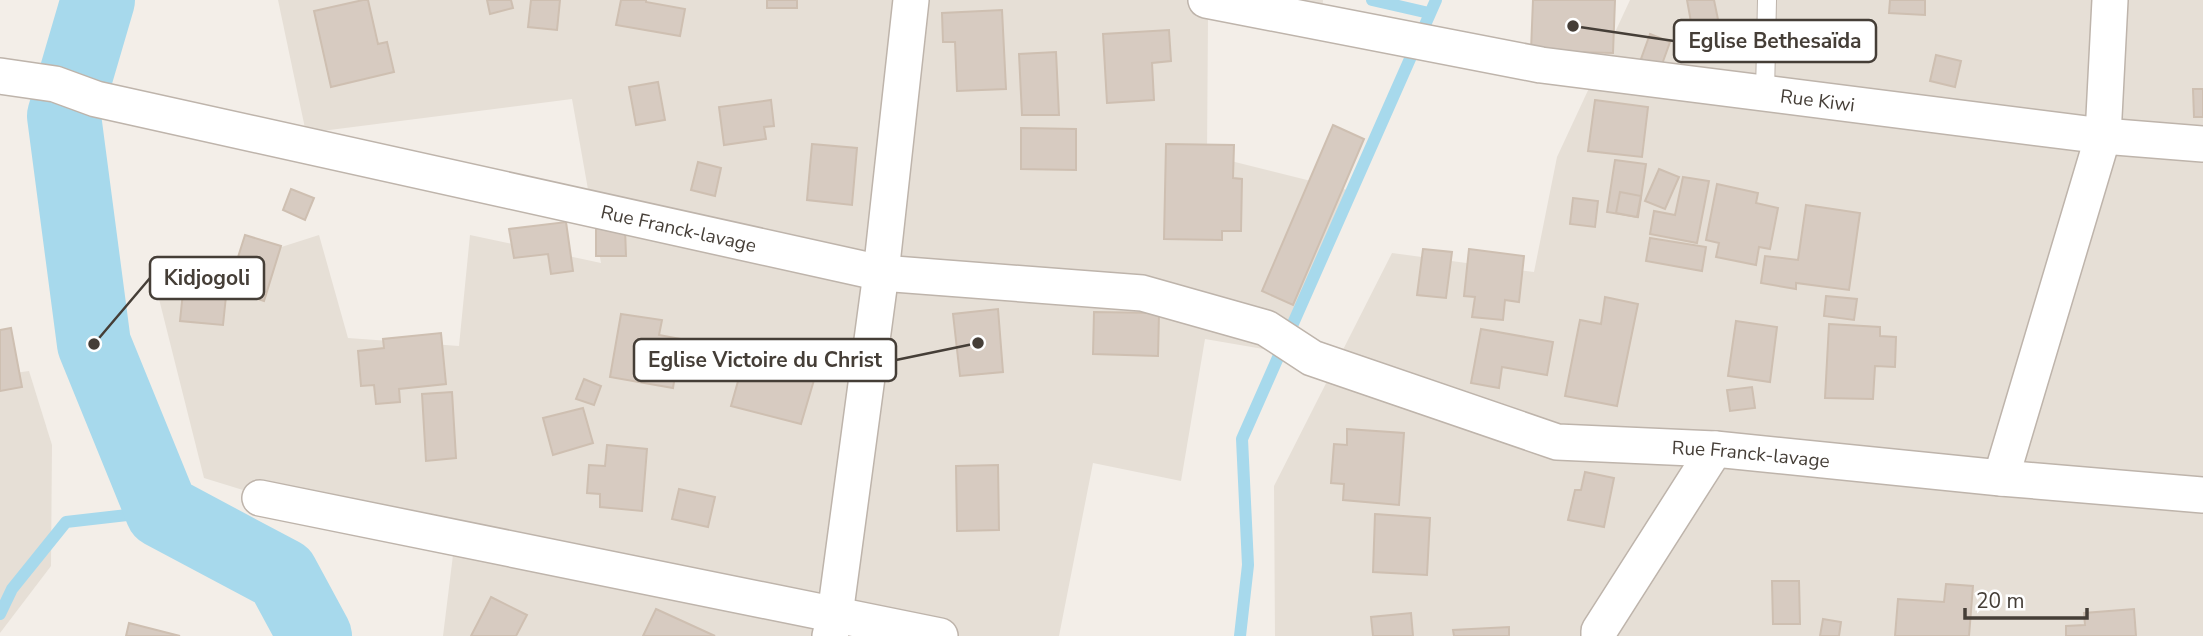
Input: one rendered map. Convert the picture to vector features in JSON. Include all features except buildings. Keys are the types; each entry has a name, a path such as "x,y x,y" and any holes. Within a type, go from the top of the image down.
{"street":[{"path":"833,626 881,273 911,0"},
{"path":"1206,0 1319,11"},
{"path":"2001,478 2103,136 2110,0"},
{"name":"Rue Kiwi","path":"1319,11 1387,34 1541,65 2103,136 2203,144"},
{"name":"Rue Franck-lavage","path":"0,76 55,83 96,99 881,273 1142,293 1266,328 1312,358 1557,442 1715,449 2203,495"},
{"path":"1599,636 1599,631 1715,449"},
{"path":"260,498 833,626 940,636"}],"lane":[{"path":"1765,93 1767,0"}],"shaded area":[{"path":"278,0 1323,0 1320,40 1208,18 1207,155 1351,191 1287,353 1205,339 1181,481 1093,463 1059,636 443,636 453,555 204,478 156,287 319,235 348,338 459,346 470,235 601,263 572,99 306,133"},
{"path":"1630,0 2203,0 2203,636 1275,636 1274,486 1392,253 1534,272 1557,157"},
{"path":"29,371 52,445 51,566 0,633 0,375"}],"waterway":[{"path":"98,0 64,116 94,344 162,511 282,575 315,636"},
{"path":"1372,0 1429,13"},
{"path":"1240,636 1248,565 1242,439 1436,0"},
{"path":"0,614 12,589 66,522 162,511"}],"place":[{"name":"Eglise Bethesaïda","path":"1573,26"},
{"name":"Eglise Victoire du Christ","path":"978,343"},
{"name":"Kidjogoli","path":"94,344"}]}
